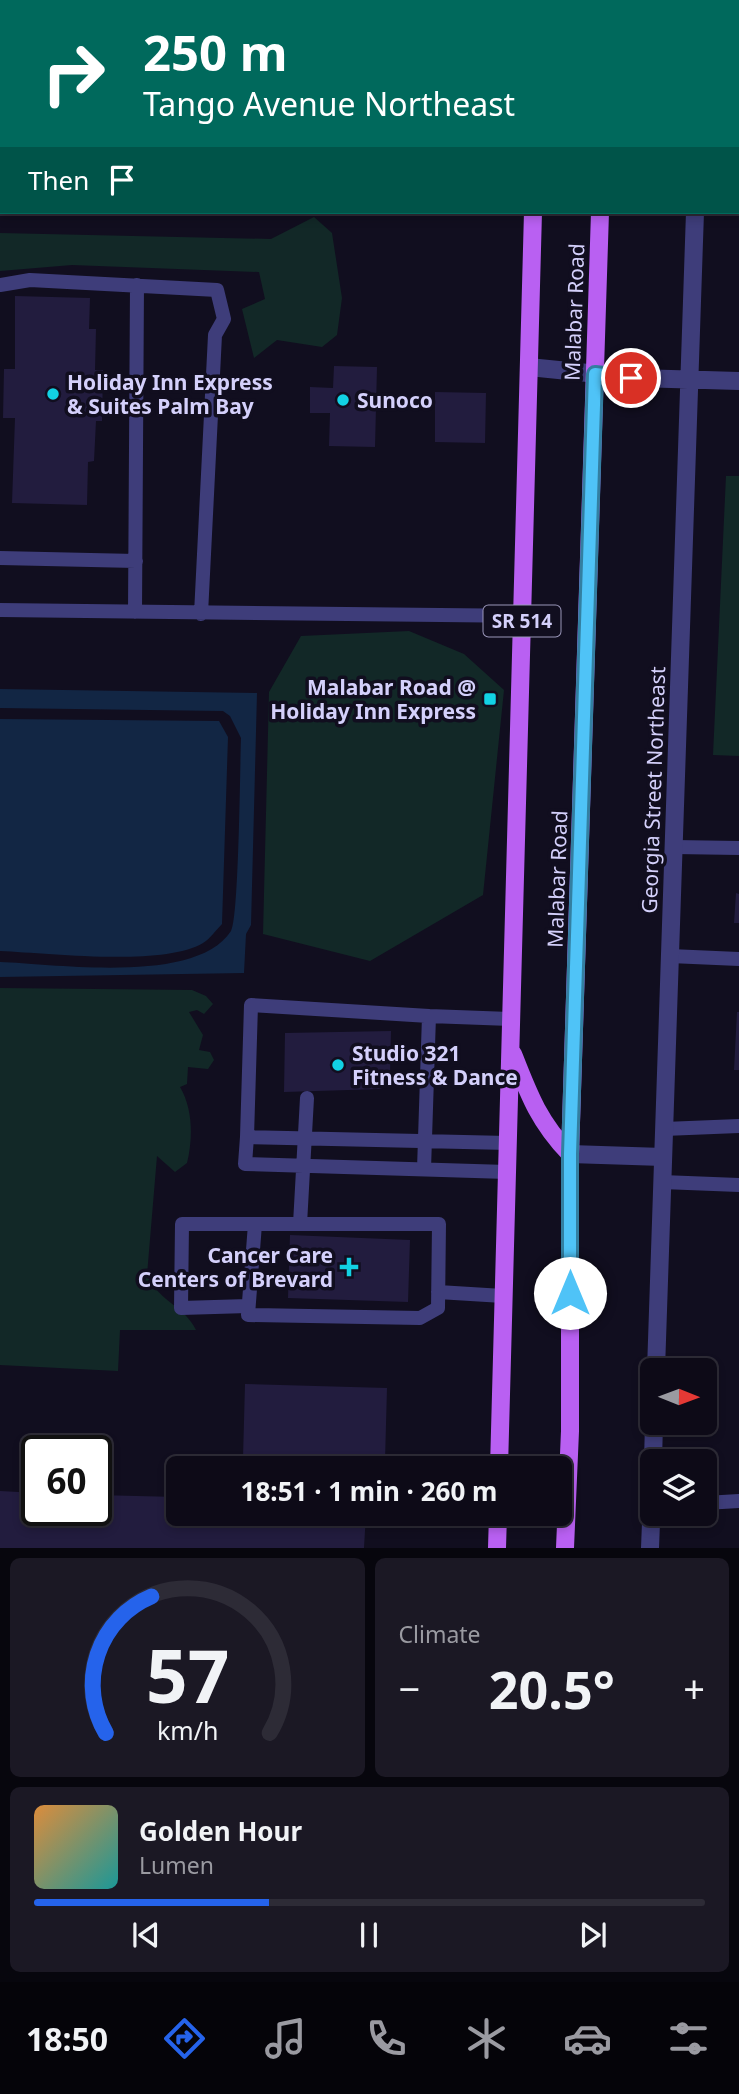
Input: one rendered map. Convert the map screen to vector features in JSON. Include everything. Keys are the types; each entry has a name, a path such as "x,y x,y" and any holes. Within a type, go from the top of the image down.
{"main road":[{"name":"Malabar Road","path":"499,1456 533,214"},
{"name":"Malabar Road","path":"565,1548 570,1432 570,1154 600,214"},
{"path":"510,1048 534,1110 548,1132 570,1154"},
{"path":"497,1548 498,1526"}],"street":[{"name":"Georgia Street Northeast","path":"656,1358 695,214"},
{"path":"529,367 595,374 739,381"},
{"path":"570,1154 663,1157"},
{"path":"650,1548 651,1526"}],"lane":[{"path":"0,285 30,279 216,290 224,319 215,335 201,614"},
{"path":"135,612 137,285"},
{"path":"0,558 136,561"},
{"path":"0,610 522,616"},
{"path":"674,847 739,848"},
{"path":"670,956 739,959"},
{"path":"507,1172 245,1164 251,1006 511,1019"},
{"path":"424,1169 429,1016"},
{"path":"300,1224 307,1098"},
{"path":"664,1129 739,1126"},
{"path":"247,1137 508,1143"},
{"path":"662,1182 739,1185"},
{"path":"248,1306 181,1308 182,1224 255,1224 300,1224 439,1224 438,1308 420,1318 248,1315 255,1224"},
{"path":"438,1292 503,1296"},
{"path":"717,1502 739,1501"}],"green space":[{"path":"314,217 332,233 342,298 337,335 322,347 277,340 254,358 242,309 265,299 259,272 72,265 0,271 0,233 271,239"},
{"path":"726,476 739,476 739,756 713,755"},
{"path":"409,631 464,654 504,690 483,895 370,961 263,934 269,692 301,636"},
{"path":"0,988 192,990 206,996 213,1004 204,1014 197,1010 189,1012 203,1035 199,1050 210,1052 214,1060 208,1069 188,1067 187,1084 180,1087 191,1124 187,1163 175,1172 157,1156 147,1275 159,1292 185,1315 196,1330 120,1330 118,1371 0,1365"}],"water":[{"path":"0,689 257,693 251,925 246,934 244,973 0,977 0,962 124,968 158,965 188,959 213,948 231,931 237,872 241,738 230,716 223,711 0,708"},
{"path":"0,719 219,721 228,737 222,924 208,939 185,950 134,957 0,951"}],"building":[{"name":"Holiday Inn Express & Suites Palm Bay","path":"15,296 90,298 89,329 96,329 95,370 103,370 102,421 96,421 94,461 88,462 87,505 12,503 15,418 3,418 4,369 15,369"},
{"name":"Sunoco","path":"334,366 377,367 375,447 329,446 330,413 310,413 310,387 333,388"},
{"name":"Sunoco","path":"435,392 486,393 485,443 435,442"},
{"path":"736,893 739,894 739,923 734,923"},
{"path":"737,1012 739,1070 734,1070"},
{"path":"391,1031 390,1075 381,1089 284,1092 285,1033"},
{"path":"290,1235 410,1240 408,1302 288,1298"},
{"path":"245,1384 387,1388 385,1456 243,1456"},
{"path":"0,1491 21,1492 21,1526 112,1526 112,1495 166,1497 166,1526 365,1526 364,1548 0,1548"}],"place":[{"name":"Holiday Inn Express & Suites Palm Bay","path":"53,394"},
{"name":"Sunoco","path":"343,400"},
{"name":"Malabar Road @ Holiday Inn Express","path":"490,699"},
{"name":"Studio 321 Fitness & Dance","path":"338,1065"},
{"name":"Cancer Care Centers of Brevard","path":"349,1267"}],"route":[{"path":"570,1293 570,1154 595,374 631,378"}]}
